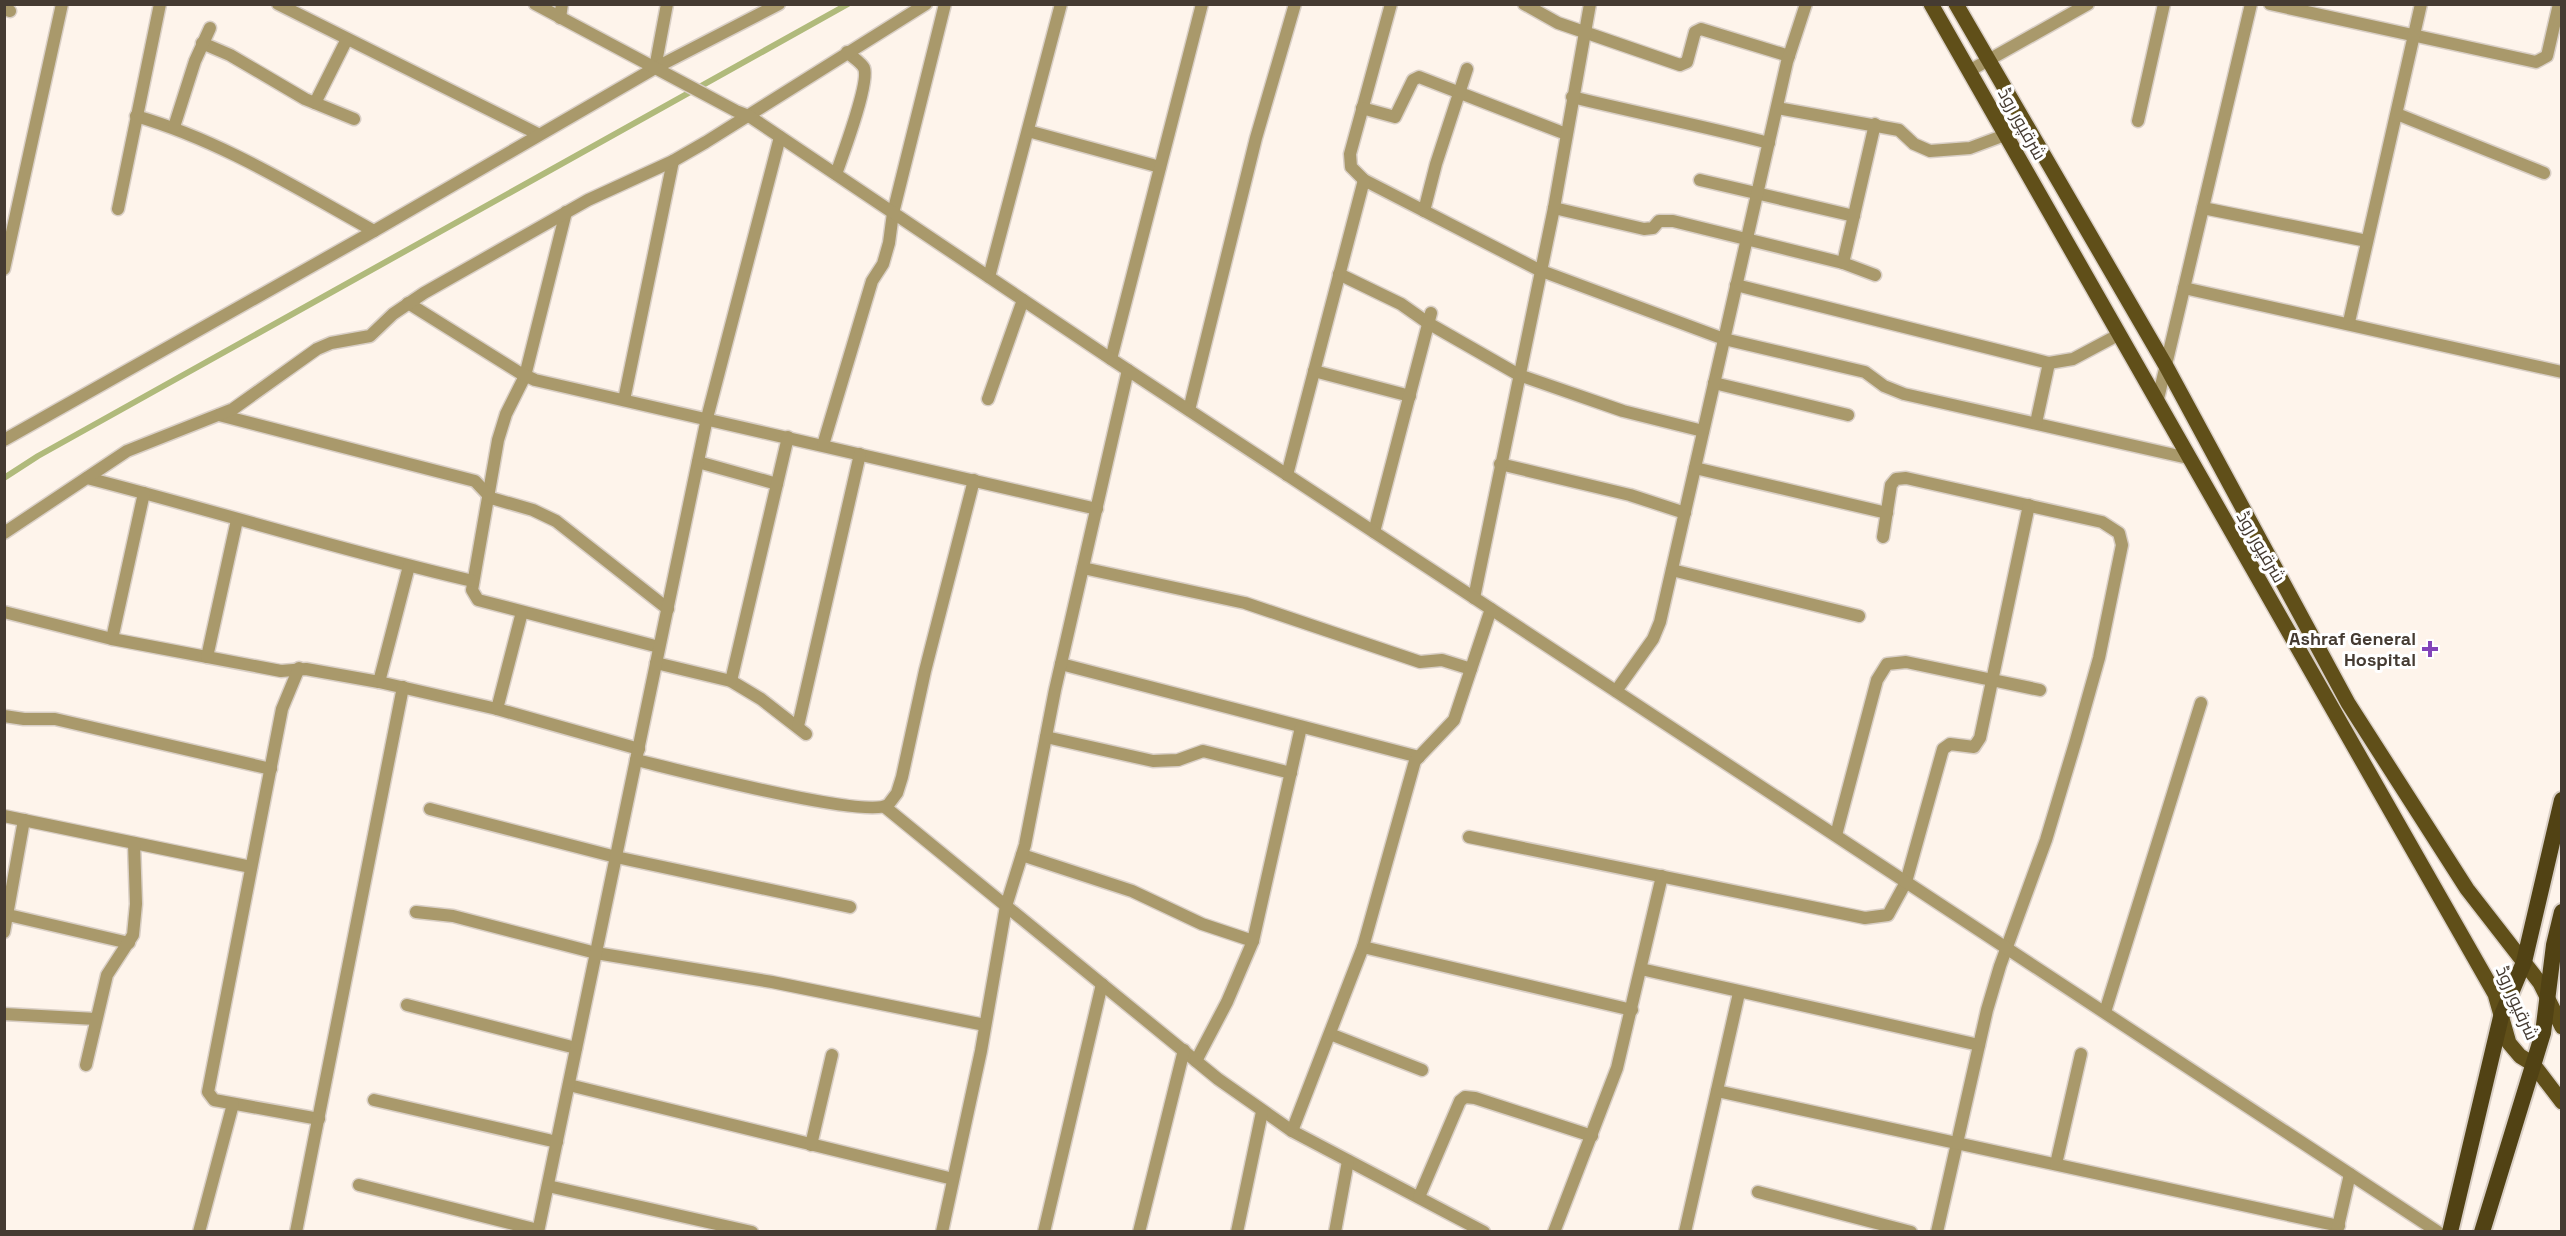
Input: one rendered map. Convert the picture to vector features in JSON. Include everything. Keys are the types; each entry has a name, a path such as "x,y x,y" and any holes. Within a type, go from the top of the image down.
{"highway":[{"path":"2450,1232 2501,1017 2524,962 2562,800"},
{"path":"2482,1232 2543,1033 2554,945 2562,912"}],"main road":[{"name":"شرقپور روڈ","path":"1931,4 2495,994 2510,1043 2520,1056 2533,1064 2562,1102"},
{"name":"شرقپور روڈ","path":"1956,4 2166,366 2348,703 2467,889 2540,983 2562,1027"}],"street":[{"path":"4,269 62,4"},
{"path":"118,209 160,4"},
{"path":"278,4 537,134"},
{"path":"535,4 749,116 1111,359 2438,1232"},
{"path":"560,18 562,4"},
{"path":"656,68 667,4"},
{"path":"4,440 374,231 537,134 656,68 779,4"},
{"path":"4,533 146,441 219,415 253,396 317,349 331,343 369,336 408,303 566,212 673,161 749,116 926,4"},
{"path":"823,445 872,281 885,259 893,213 945,4"},
{"path":"989,277 1061,4"},
{"path":"1111,359 1202,4"},
{"path":"1189,410 1256,138 1295,4"},
{"path":"1390,4 1349,161 1354,172 1364,180 1539,270 1724,339 1865,372 1892,390 1904,394 2188,458"},
{"path":"1524,4 1558,23 1680,65 1687,62 1695,32 1701,29 1789,56"},
{"path":"1474,598 1539,270 1554,208 1590,4"},
{"path":"1616,691 1653,639 1660,622 1789,56 1806,4"},
{"path":"1969,71 2088,4"},
{"path":"2138,121 2164,4"},
{"path":"2157,403 2251,4"},
{"path":"2270,4 2541,61 2548,51 2559,4"},
{"path":"2349,322 2421,4"},
{"path":"174,127 202,43 210,28"},
{"path":"315,103 347,39"},
{"path":"202,43 230,55 315,103 354,119"},
{"path":"836,174 861,98 865,73 863,66 847,52"},
{"path":"1424,211 1467,69"},
{"path":"1362,108 1395,117 1417,77 1459,91 1566,134"},
{"path":"1572,97 1662,119 1690,122 1769,143"},
{"path":"1777,108 1875,124 1903,131 1914,144 1930,151 1970,148 2005,135"},
{"path":"2397,114 2544,173"},
{"path":"136,116 174,127 247,159 374,231"},
{"path":"1843,263 1875,124"},
{"path":"1028,131 1160,167"},
{"path":"359,1185 538,1231 707,418 780,137"},
{"path":"624,400 673,161"},
{"path":"1287,475 1364,180"},
{"path":"1700,180 1854,216"},
{"path":"1554,208 1644,229 1653,228 1659,221 1673,220 1843,263 1875,275"},
{"path":"2203,208 2367,241"},
{"path":"566,212 525,376 506,414 498,440 473,581 473,595 478,600 659,647"},
{"path":"1339,274 1430,318 1519,375 1623,411 1703,431"},
{"path":"1736,285 2049,363 2073,359 2118,335"},
{"path":"2184,288 2349,322 2562,372"},
{"path":"988,399 1023,300"},
{"path":"408,303 525,376 1097,509"},
{"path":"1374,532 1430,318"},
{"path":"2036,423 2049,363"},
{"path":"942,1232 985,1025 1006,906 1022,855 1061,664 1128,370"},
{"path":"1314,371 1410,396"},
{"path":"1714,384 1848,415"},
{"path":"219,415 475,481 497,501 543,514 556,521 668,609"},
{"path":"731,681 788,437"},
{"path":"656,663 731,681 761,699 802,730 860,453"},
{"path":"698,462 777,484"},
{"path":"1500,464 1630,495 1685,513"},
{"path":"1695,468 1887,513"},
{"path":"87,478 409,566 473,581"},
{"path":"1883,537 1891,484 1896,479 1906,478 2109,525 2119,533 2121,553 2099,658 2076,740 2046,840 1997,977 1979,1045 1937,1232"},
{"path":"4,612 112,639 281,671 299,668 379,681 497,709 637,754 804,799 876,808 885,807 894,799 902,777 925,671 974,480"},
{"path":"112,639 144,493"},
{"path":"1469,837 1876,918 1888,915 1906,882 1943,749 1950,744 1971,747 1977,744 1993,680 2029,505"},
{"path":"207,657 237,520"},
{"path":"379,681 409,566"},
{"path":"1083,568 1207,593 1245,603 1420,662 1442,660 1471,669"},
{"path":"1672,570 1859,616"},
{"path":"1292,1131 1363,947 1412,773 1419,757 1454,720 1491,609"},
{"path":"497,709 522,612"},
{"path":"1836,835 1877,680 1884,666 1899,661 2040,690"},
{"path":"1061,664 1419,757"},
{"path":"299,668 282,709 208,1087 212,1099 319,1119"},
{"path":"296,1232 403,687"},
{"path":"2105,1012 2201,703"},
{"path":"4,716 24,719 55,719 271,769"},
{"path":"1196,1061 1227,1002 1253,941 1301,727"},
{"path":"1046,736 1153,761 1178,760 1203,751 1291,773"},
{"path":"885,807 1196,1061 1262,1112 1292,1131 1484,1232"},
{"path":"430,809 616,857 850,906"},
{"path":"4,816 251,867"},
{"path":"4,932 24,820"},
{"path":"86,1065 107,975 129,943 136,917 134,843"},
{"path":"1022,855 1132,891 1202,924 1253,941"},
{"path":"1554,1232 1617,1068 1662,876"},
{"path":"416,912 453,915 596,952 772,981 985,1025"},
{"path":"6,915 129,943"},
{"path":"1363,947 1632,1010"},
{"path":"1641,969 1739,993 1979,1045"},
{"path":"1044,1232 1102,984"},
{"path":"1685,1232 1739,993"},
{"path":"407,1005 576,1048"},
{"path":"4,1014 96,1019"},
{"path":"1330,1034 1422,1070"},
{"path":"1140,1232 1184,1050"},
{"path":"2056,1164 2081,1054"},
{"path":"811,1145 832,1055"},
{"path":"569,1085 952,1179"},
{"path":"1716,1091 2056,1164 2338,1229 2350,1174"},
{"path":"1419,1197 1460,1101 1465,1097 1475,1098 1592,1136"},
{"path":"374,1100 557,1142"},
{"path":"199,1232 233,1104"},
{"path":"1237,1232 1262,1112"},
{"path":"1335,1232 1348,1161"},
{"path":"548,1186 752,1232"},
{"path":"1758,1192 1911,1232"}],"waterway":[{"path":"4,478 38,456 848,4"}],"place":[{"name":"Ashraf General Hospital","path":"2430,649"}]}
